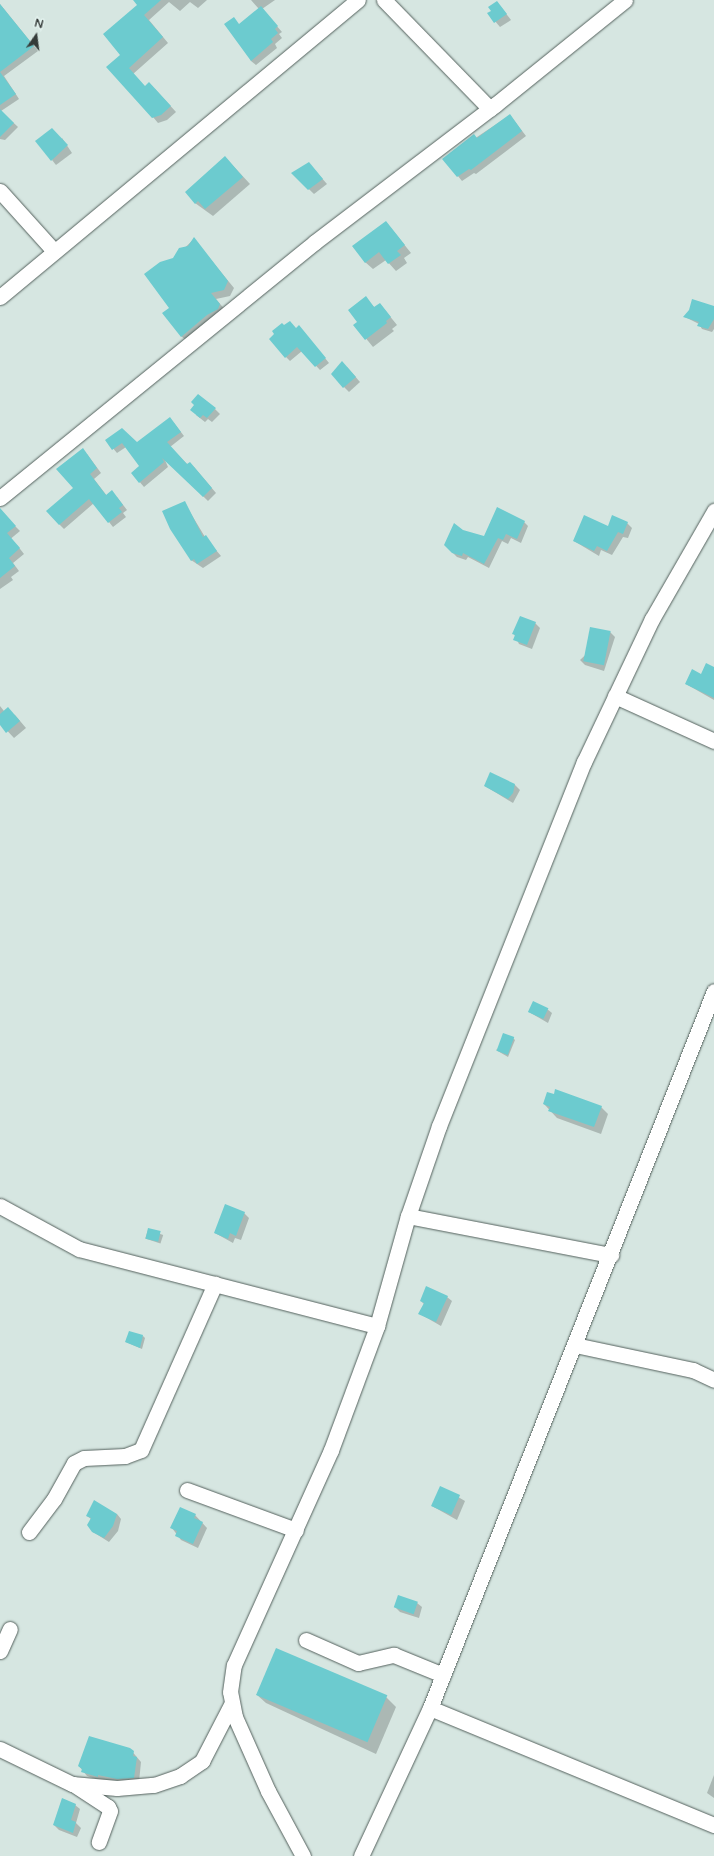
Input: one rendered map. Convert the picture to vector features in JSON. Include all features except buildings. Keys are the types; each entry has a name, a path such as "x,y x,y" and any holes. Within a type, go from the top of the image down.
{"street":[{"path":"0,297 358,0"},
{"path":"384,0 490,109"},
{"path":"0,498 315,242 490,109 625,0"},
{"path":"0,191 54,251"},
{"path":"302,1856 268,1791 235,1717 230,1692 234,1665 331,1450 377,1326 408,1216 439,1126 584,762 652,619 714,511"},
{"path":"615,696 714,741"},
{"path":"361,1856 430,1708 611,1255 714,991"},
{"path":"0,1206 79,1249 377,1326"},
{"path":"408,1216 611,1255"},
{"path":"29,1532 54,1499 74,1463 84,1458 125,1456 141,1450 215,1284"},
{"path":"575,1345 693,1370 714,1380"},
{"path":"187,1490 296,1530"},
{"path":"0,1651 10,1629"},
{"path":"306,1640 358,1663 394,1655 443,1675"},
{"path":"72,1784 116,1788 154,1785 180,1776 202,1760 232,1703"},
{"path":"430,1708 714,1825"},
{"path":"0,1749 72,1784 108,1807 110,1811 99,1842"}]}
